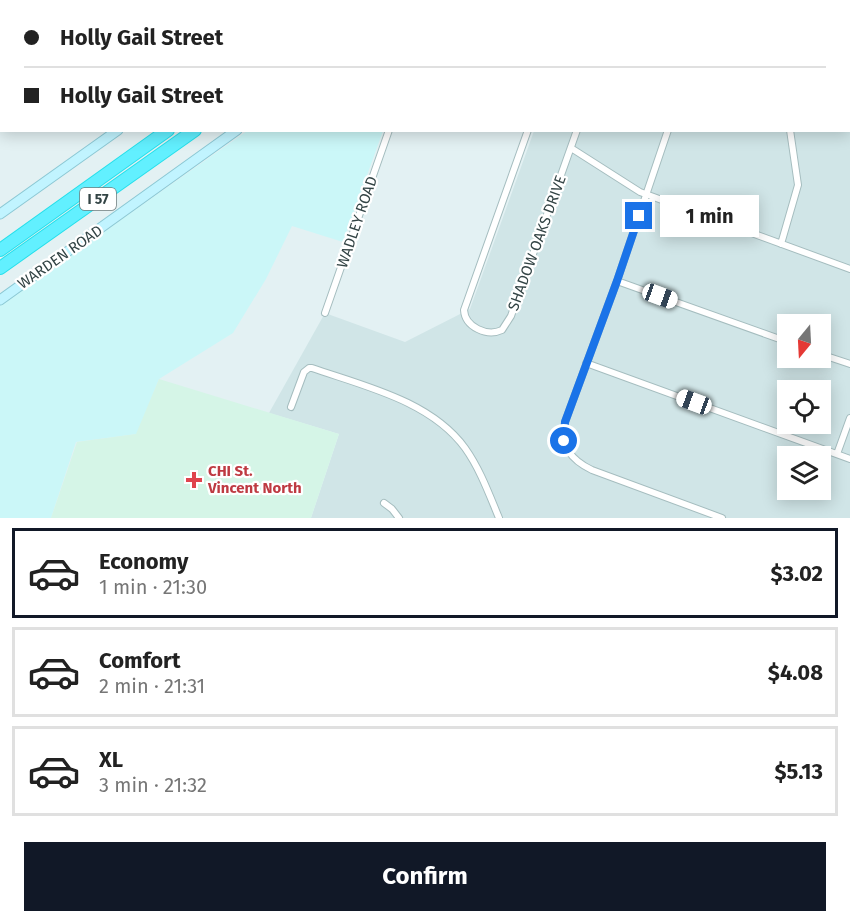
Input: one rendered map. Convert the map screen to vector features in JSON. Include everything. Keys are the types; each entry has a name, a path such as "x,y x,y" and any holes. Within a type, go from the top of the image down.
{"highway":[{"name":"I 57","path":"0,250 165,132"},
{"name":"I 57","path":"0,268 192,132"}],"main road":[{"path":"0,214 115,132"},
{"name":"WARDEN ROAD","path":"0,300 234,132"}],"street":[{"name":"WADLEY ROAD","path":"325,313 388,132"},
{"name":"SHADOW OAKS DRIVE","path":"527,132 465,308 465,316 470,325 493,333 506,326 576,132"},
{"path":"667,132 617,281 565,422 563,436 573,459 591,470 722,518"},
{"path":"781,244 798,185 790,132"},
{"path":"571,148 646,194 850,269"},
{"path":"617,281 777,338"},
{"path":"831,358 850,364"},
{"path":"586,363 850,459"},
{"path":"291,407 304,372 312,368 421,409 445,426 464,447 479,472 499,518"},
{"path":"837,454 850,418"},
{"path":"384,503 399,518"}],"shaded area":[{"path":"246,132 383,132 343,242 292,226 266,279 233,333 159,379 137,434 76,442 51,518 0,518 0,305"},
{"path":"534,132 850,132 850,518 311,518 339,434 269,413 325,313 405,342 470,309"},
{"name":"CHI St. Vincent North","path":"159,379 339,434 311,518 51,518 77,442 136,434"}],"place":[{"name":"CHI St. Vincent North","path":"194,480"}],"route":[{"path":"564,441 565,422 639,216"}]}
